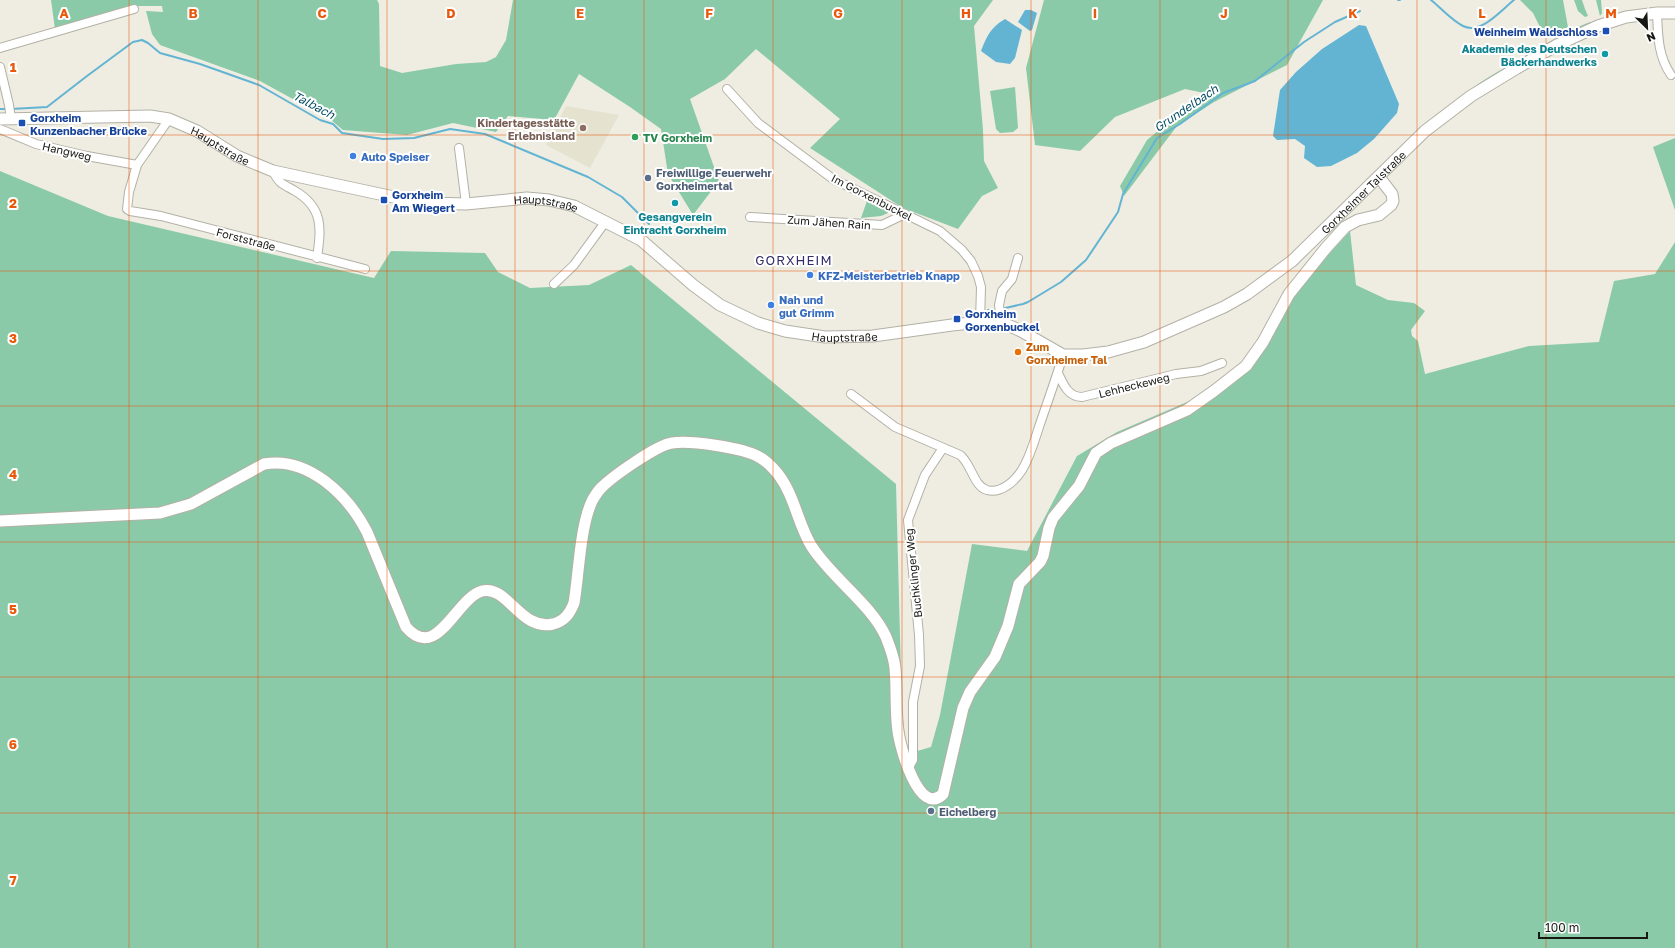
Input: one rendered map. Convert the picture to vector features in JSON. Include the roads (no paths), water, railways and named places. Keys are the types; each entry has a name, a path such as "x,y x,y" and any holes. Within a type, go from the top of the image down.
{"street":[{"path":"0,48 134,9"},
{"path":"1657,13 1661,56 1664,65 1671,75"},
{"name":"Gorxheimer Talstraße","path":"1063,355 1083,355 1119,350 1144,342 1224,307 1270,278 1292,261 1425,131 1451,110 1497,79 1557,45 1598,26 1626,17 1657,13 1675,13"},
{"path":"0,67 8,114"},
{"name":"Im Gorxenbuckel","path":"726,89 758,123 833,179 940,231 967,256 975,268 980,281 980,322"},
{"name":"Hauptstraße","path":"8,114 142,116 169,120 197,130 237,156 273,170 417,202 466,204 527,198 549,200 574,206 641,240 693,285 720,304 758,323 785,331 825,337 873,336 980,322 1000,313 1021,331 1063,355"},
{"path":"137,165 169,120"},
{"name":"Hangweg","path":"0,129 36,144 87,156 137,165"},
{"path":"459,148 466,204"},
{"name":"Forststraße","path":"137,165 129,192 127,209 130,211 169,218 317,258 365,269"},
{"path":"273,170 279,182 304,198 313,208 318,218 320,231 317,258"},
{"path":"0,521 160,513 191,504 264,464 274,462 305,468 346,499 362,521 406,627 413,635 419,638 429,637 439,633 465,603 482,591 491,591 499,595 534,623 544,625 559,622 570,612 574,603 586,515 593,499 600,488 649,453 665,444 686,442 735,450 758,456 770,464 779,475 795,505 812,546 826,565 870,614 885,636 895,666 898,731 901,746 916,786 925,797 935,799 943,794 963,708 970,692 994,657 1008,626 1019,584 1040,562 1053,518 1077,490 1096,453 1111,444 1187,410 1246,366 1263,342 1289,294 1340,232 1351,224 1379,215 1391,205 1393,201 1392,194 1379,177"},
{"name":"Zum Jähen Rain","path":"750,217 882,225 905,214"},
{"path":"554,284 574,265 606,221"},
{"path":"1000,313 1002,292 1012,279 1018,258"},
{"path":"851,394 895,428 963,457 982,488 992,491 1006,486 1013,481 1022,470 1058,373 1063,355"},
{"name":"Lehheckeweg","path":"1058,373 1063,385 1070,393 1082,397 1176,374 1201,371 1222,363"},
{"name":"Buchklinger Weg","path":"909,767 913,760 914,751 913,702 920,666 919,635 908,520 923,481 943,448"}],"water":[{"path":"1025,10 1031,10 1037,13 1032,30 1030,31 1018,22"},
{"path":"1005,19 1022,30 1015,58 1010,64 996,62 981,51 990,33"},
{"path":"1359,25 1366,26 1399,104 1397,113 1374,139 1357,153 1331,166 1317,167 1304,158 1305,146 1295,139 1277,140 1273,136 1280,90 1296,72 1322,49"}],"waterway":[{"name":"Grundelbach","path":"1431,0 1454,21 1470,28 1484,24 1514,0"},
{"name":"Grundelbach","path":"1001,309 1028,302 1061,282 1086,260 1118,212 1123,194 1157,138 1180,124 1223,93 1255,81 1304,42 1335,22 1360,11"},
{"name":"Talbach","path":"11,109 47,107 133,42 142,40 160,53 200,64 259,85 320,120 333,124 342,133 383,139 414,138 450,129 485,134 588,177 622,197 649,224"},
{"name":"Talbach","path":"0,109 7,109"},
{"name":"Grundelbach","path":"988,310 997,309"}],"place":[{"name":"Weinheim Waldschloss","path":"1606,31"},
{"name":"Akademie des Deutschen Bäckerhandwerks","path":"1605,54"},
{"name":"Gorxheim Kunzenbacher Brücke","path":"22,123"},
{"name":"Kindertagesstätte Erlebnisland","path":"583,128"},
{"name":"TV Gorxheim","path":"635,137"},
{"name":"Auto Speiser","path":"353,156"},
{"name":"Freiwillige Feuerwehr Gorxheimertal","path":"648,178"},
{"name":"Gorxheim Am Wiegert","path":"384,200"},
{"name":"Gesangverein Eintracht Gorxheim","path":"675,203"},
{"name":"KFZ-Meisterbetrieb Knapp","path":"810,275"},
{"name":"Nah und gut Grimm","path":"771,305"},
{"name":"Gorxheim Gorxenbuckel","path":"957,319"},
{"name":"Zum Gorxheimer Tal","path":"1018,352"},
{"name":"Eichelberg","path":"931,811"}],"district":[{"name":"GORXHEIM","path":"794,260"}]}
